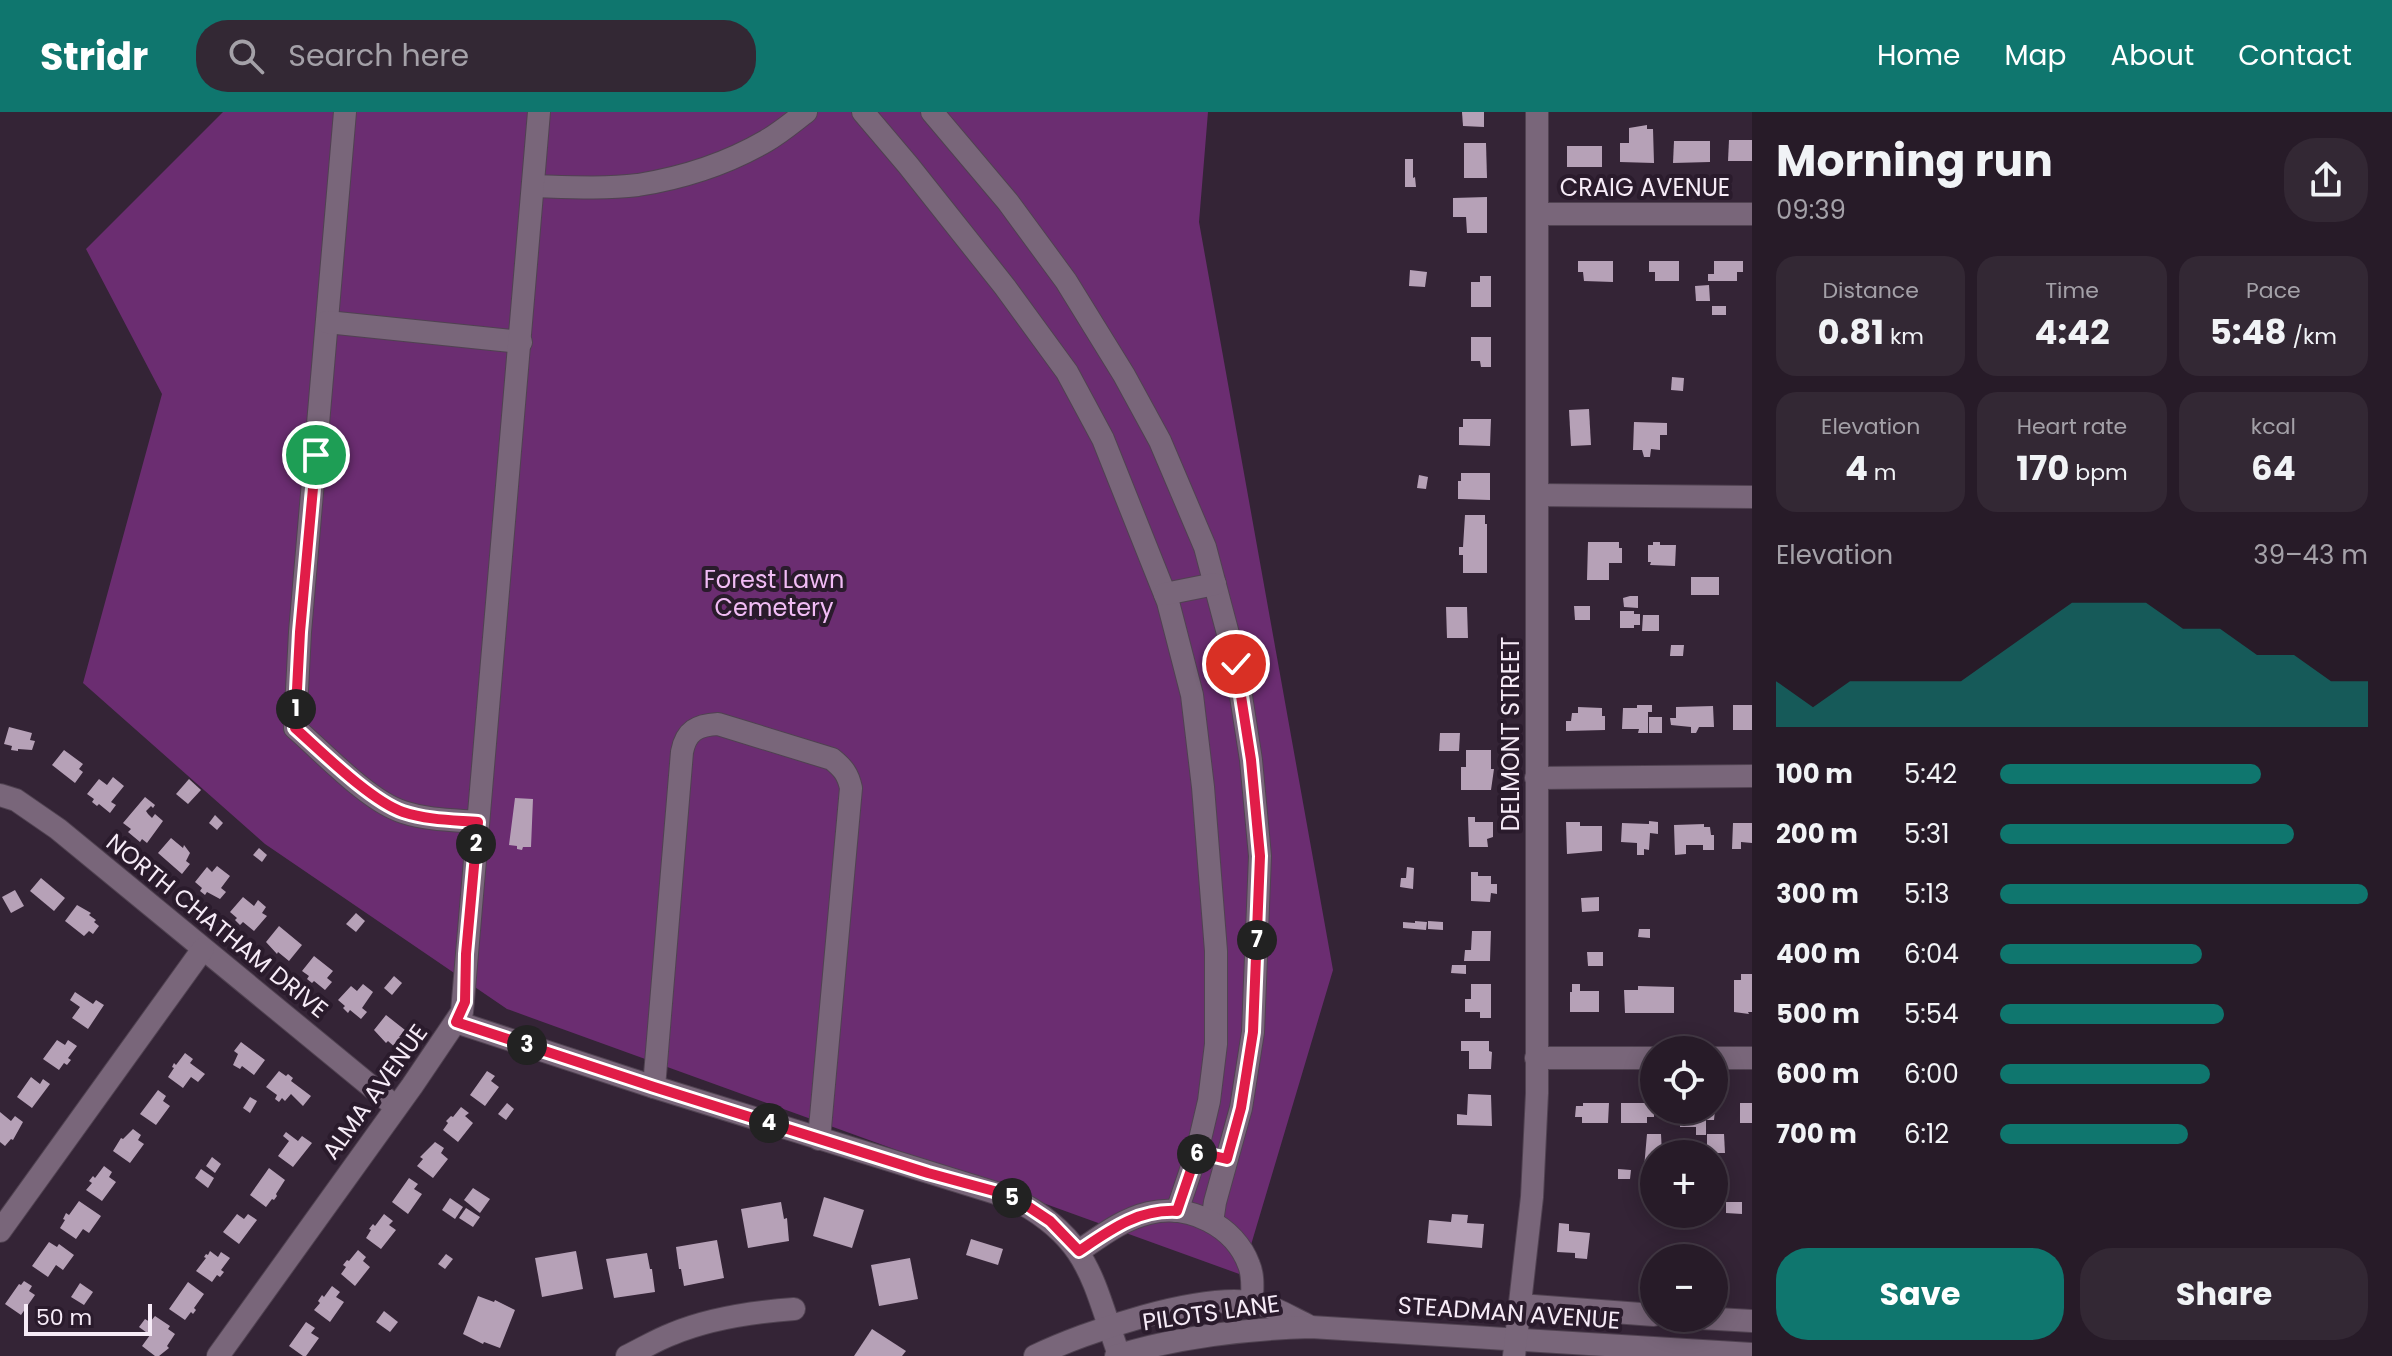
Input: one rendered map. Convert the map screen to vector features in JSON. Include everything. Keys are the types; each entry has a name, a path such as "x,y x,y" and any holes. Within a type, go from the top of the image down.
{"street":[{"path":"345,112 300,632 295,728 379,800 402,812 478,822"},
{"name":"ALMA AVENUE","path":"218,1356 456,1022 465,1002 466,954 539,112"},
{"path":"533,186 580,188 637,185 672,177 738,155 768,140 806,112"},
{"path":"863,112 1005,287 1067,372 1103,439 1165,594 1192,695 1216,951 1216,1044 1209,1101 1197,1152 1177,1211"},
{"path":"932,112 1008,202 1066,281 1124,375 1160,441 1205,547 1236,664 1249,746 1260,856 1253,1032 1241,1108 1212,1222"},
{"name":"DELMONT STREET","path":"1515,1348 1532,1197 1537,1093 1537,112"},
{"name":"CRAIG AVENUE","path":"1537,214 1752,214"},
{"path":"327,322 521,342"},
{"path":"1537,495 1752,497"},
{"path":"1165,594 1215,584"},
{"path":"654,1087 684,740 692,730 718,724 832,759 843,768 851,788 819,1139"},
{"path":"1536,778 1752,776"},
{"name":"NORTH CHATHAM DRIVE","path":"0,795 16,800 58,829 396,1107"},
{"path":"0,1231 203,949"},
{"path":"456,1022 1012,1198 1050,1221 1079,1251 1095,1284 1118,1356"},
{"path":"1536,1058 1640,1058"},
{"path":"1728,1058 1752,1058"},
{"path":"1197,1152 1227,1159"},
{"path":"1079,1251 1126,1221 1150,1212 1177,1211 1212,1222 1230,1235 1249,1265 1252,1302"},
{"name":"PILOTS LANE","path":"1035,1356 1152,1314 1240,1300 1264,1305 1311,1327"},
{"path":"1520,1305 1640,1314"},
{"path":"627,1356 670,1334 695,1326 727,1317 794,1309"},
{"path":"1728,1320 1752,1321"},
{"name":"PILOTS LANE","path":"1118,1356 1154,1344 1212,1334 1311,1327"},
{"name":"STEADMAN AVENUE","path":"1311,1327 1515,1348 1752,1354"}],"green space":[{"name":"Forest Lawn Cemetery","path":"223,112 1208,112 1199,222 1333,970 1242,1275 507,1009 265,844 83,683 162,394 86,249"}],"building":[{"path":"1462,112 1484,112 1484,127 1463,126"},
{"path":"1647,125 1647,129 1653,129 1654,163 1620,162 1620,143 1629,143 1629,128"},
{"path":"1729,140 1752,140 1752,161 1728,161"},
{"path":"1674,141 1710,141 1710,162 1673,163"},
{"path":"1464,143 1486,143 1487,178 1464,178"},
{"path":"1567,146 1602,146 1602,167 1567,167"},
{"path":"1405,159 1413,159 1416,187 1405,187"},
{"path":"1487,197 1487,233 1467,233 1466,217 1453,217 1453,198"},
{"path":"1578,261 1613,261 1613,282 1584,281 1583,272 1578,272"},
{"path":"1649,261 1679,261 1679,281 1655,281 1655,272 1649,272"},
{"path":"1714,261 1743,261 1743,272 1737,272 1737,281 1708,281 1708,274 1714,274"},
{"path":"1410,270 1427,272 1425,287 1409,286"},
{"path":"1480,276 1491,276 1491,307 1471,307 1471,282 1480,282"},
{"path":"1709,285 1710,301 1696,301 1695,286"},
{"path":"1712,306 1726,306 1726,315 1712,315"},
{"path":"1471,337 1491,337 1491,367 1481,367 1480,361 1471,361"},
{"path":"1672,377 1684,378 1683,391 1671,390"},
{"path":"1589,409 1591,445 1571,446 1569,410"},
{"path":"1463,419 1491,419 1490,446 1459,445 1459,427 1463,427"},
{"path":"1634,422 1667,423 1667,435 1660,435 1660,450 1651,449 1650,457 1644,457 1642,450 1633,450"},
{"path":"1461,473 1490,473 1490,500 1458,499"},
{"path":"1419,475 1428,477 1426,489 1417,488"},
{"path":"1465,515 1485,515 1487,573 1463,573 1463,555 1459,555 1459,547 1463,547"},
{"path":"1588,542 1619,542 1622,563 1609,563 1609,580 1587,580"},
{"path":"1653,542 1676,545 1675,566 1650,565 1648,545 1653,545"},
{"path":"1691,577 1719,577 1719,595 1691,595"},
{"path":"1638,596 1638,608 1624,607 1623,598"},
{"path":"1574,606 1590,606 1590,620 1575,620"},
{"path":"1446,607 1467,607 1468,638 1447,638"},
{"path":"1620,611 1640,614 1640,625 1620,628"},
{"path":"1643,615 1659,615 1659,631 1642,631"},
{"path":"1671,645 1684,645 1683,656 1670,656"},
{"path":"1637,705 1652,705 1652,712 1648,712 1648,733 1638,733 1639,729 1622,729 1623,708 1637,708"},
{"path":"1733,705 1752,705 1752,730 1733,730"},
{"path":"1713,706 1714,727 1699,727 1696,733 1691,733 1691,727 1671,725 1670,718 1676,718 1676,707"},
{"path":"1578,707 1602,708 1605,730 1566,731 1566,721 1571,721 1572,713 1578,713"},
{"path":"1649,717 1662,717 1662,733 1649,733"},
{"path":"9,727 32,733 30,740 35,741 32,750 11,750 12,746 4,744"},
{"path":"1440,733 1460,733 1459,751 1439,751"},
{"path":"64,750 83,764 79,769 83,772 75,783 52,765"},
{"path":"1466,750 1491,750 1491,769 1494,769 1491,790 1461,790 1461,767 1466,767"},
{"path":"113,777 124,786 111,802 116,805 110,813 92,802 94,799 87,794 99,779 107,785"},
{"path":"189,779 201,790 188,804 176,794"},
{"path":"145,797 155,805 146,811 148,814 152,818 155,814 163,821 147,843 142,839 140,842 128,832 131,829 123,823"},
{"path":"515,798 533,799 531,847 523,847 522,850 509,845"},
{"path":"215,815 223,823 217,830 209,823"},
{"path":"1468,817 1475,817 1475,822 1493,822 1493,837 1487,839 1488,847 1469,847"},
{"path":"1649,821 1658,822 1658,834 1650,833 1649,850 1644,849 1644,855 1637,855 1637,843 1621,842 1622,823 1649,824"},
{"path":"1566,822 1580,822 1580,826 1602,826 1602,851 1567,854"},
{"path":"1733,823 1752,823 1752,843 1741,842 1741,849 1732,849"},
{"path":"1704,824 1704,827 1710,827 1711,835 1714,835 1714,850 1703,850 1703,845 1686,845 1686,854 1675,855 1674,825"},
{"path":"171,838 183,848 184,845 190,853 186,861 190,864 182,874 158,853"},
{"path":"259,848 267,855 262,862 253,855"},
{"path":"217,866 230,876 221,888 226,892 220,899 207,892 205,895 195,882 207,867 212,872"},
{"path":"1407,867 1414,868 1413,889 1400,887 1401,878 1406,878"},
{"path":"1471,872 1478,872 1478,876 1491,876 1491,884 1497,884 1497,894 1491,893 1490,902 1471,901"},
{"path":"41,878 65,898 54,911 30,891"},
{"path":"15,890 24,906 11,913 2,897"},
{"path":"243,897 254,906 258,900 266,907 262,913 267,916 254,931 243,922 240,925 230,912"},
{"path":"1599,897 1599,911 1582,912 1581,898"},
{"path":"77,905 96,920 94,922 99,926 93,934 89,931 84,936 65,921"},
{"path":"356,913 365,921 356,932 346,924"},
{"path":"1428,921 1443,922 1443,930 1428,929"},
{"path":"1403,922 1427,922 1426,930 1403,928"},
{"path":"279,926 302,945 289,961 266,942"},
{"path":"1639,929 1650,929 1650,938 1638,937"},
{"path":"1472,931 1491,931 1490,961 1464,961 1465,950 1471,950"},
{"path":"1587,952 1603,952 1603,966 1588,966"},
{"path":"314,956 333,971 327,978 332,982 325,990 307,979 309,976 302,971"},
{"path":"1452,965 1466,965 1466,974 1451,973"},
{"path":"1741,974 1752,974 1752,1012 1749,1014 1734,1012 1734,980 1741,980"},
{"path":"394,976 402,983 392,995 384,988"},
{"path":"363,984 373,992 362,1008 367,1012 361,1019 350,1010 348,1013 338,1000 351,986 357,991"},
{"path":"1471,984 1491,984 1491,1018 1480,1018 1480,1012 1465,1012 1465,999 1471,999"},
{"path":"1572,984 1580,984 1580,991 1599,991 1599,1012 1570,1012"},
{"path":"1638,986 1674,987 1674,1013 1625,1013 1624,990 1638,990"},
{"path":"75,992 93,1004 96,1000 104,1005 88,1029 72,1018 80,1007 70,1000"},
{"path":"386,1015 405,1030 399,1037 404,1041 397,1049 374,1030"},
{"path":"57,1040 65,1045 68,1040 77,1046 68,1058 71,1060 59,1070 43,1059"},
{"path":"1461,1041 1489,1041 1491,1069 1469,1069 1469,1051 1461,1051"},
{"path":"241,1042 265,1060 254,1075 242,1066 240,1069 233,1065 238,1054 234,1051"},
{"path":"185,1053 193,1059 190,1063 205,1074 198,1082 191,1077 183,1088 168,1077 174,1063 176,1065"},
{"path":"279,1071 286,1076 288,1074 293,1078 291,1081 311,1096 303,1106 291,1094 285,1101 282,1098 279,1102 275,1099 277,1095 266,1087"},
{"path":"487,1071 495,1076 491,1081 499,1087 485,1106 470,1095"},
{"path":"31,1077 40,1084 43,1079 50,1084 32,1108 17,1097"},
{"path":"158,1090 166,1096 163,1101 170,1106 156,1125 140,1114"},
{"path":"1468,1094 1491,1095 1492,1126 1457,1125 1457,1114 1467,1115"},
{"path":"250,1097 257,1101 250,1113 243,1108"},
{"path":"507,1103 514,1109 506,1120 498,1114"},
{"path":"1583,1103 1609,1103 1608,1123 1582,1123 1582,1117 1575,1117 1576,1106 1583,1106"},
{"path":"1621,1103 1640,1103 1640,1123 1621,1123"},
{"path":"1740,1103 1752,1103 1752,1123 1740,1123"},
{"path":"461,1107 469,1113 465,1116 473,1123 458,1142 443,1130 448,1123 446,1121"},
{"path":"0,1112 11,1121 15,1116 23,1122 13,1140 5,1146 0,1142"},
{"path":"1680,1124 1706,1124 1706,1135 1696,1135 1696,1127 1680,1127"},
{"path":"133,1129 141,1135 138,1140 144,1144 130,1163 113,1151 121,1138"},
{"path":"286,1132 298,1141 302,1136 312,1143 293,1167 278,1156 289,1141 283,1136"},
{"path":"1647,1134 1661,1134 1661,1140 1646,1140"},
{"path":"1707,1134 1724,1134 1724,1140 1707,1140"},
{"path":"435,1142 444,1148 441,1153 448,1159 433,1178 417,1166 423,1159 420,1157"},
{"path":"212,1157 221,1164 215,1173 206,1166"},
{"path":"104,1166 112,1172 109,1177 116,1182 102,1201 86,1190 92,1183 89,1181"},
{"path":"269,1168 285,1180 277,1196 266,1207 250,1195"},
{"path":"201,1169 214,1178 208,1188 195,1178"},
{"path":"1618,1169 1631,1170 1630,1179 1618,1179"},
{"path":"409,1178 418,1184 414,1189 422,1194 408,1214 392,1202"},
{"path":"473,1188 490,1199 480,1213 464,1200"},
{"path":"824,1197 864,1210 852,1248 813,1236"},
{"path":"450,1198 463,1207 455,1219 442,1210"},
{"path":"79,1201 101,1216 89,1233 83,1229 76,1239 60,1228 66,1213 69,1215"},
{"path":"781,1202 784,1219 787,1218 789,1241 748,1248 741,1209"},
{"path":"1728,1202 1742,1202 1742,1214 1728,1213"},
{"path":"466,1208 480,1217 473,1227 459,1218"},
{"path":"237,1214 244,1219 248,1214 257,1220 239,1244 223,1232"},
{"path":"384,1214 393,1221 389,1225 396,1230 381,1249 366,1238 369,1229"},
{"path":"1452,1214 1468,1215 1467,1223 1484,1224 1482,1248 1427,1243 1429,1220 1451,1222"},
{"path":"1559,1223 1569,1224 1569,1231 1590,1233 1587,1259 1575,1258 1575,1253 1557,1252"},
{"path":"971,1239 1003,1249 998,1265 966,1255"},
{"path":"717,1240 724,1278 684,1286 676,1247"},
{"path":"49,1242 57,1247 59,1244 74,1255 63,1270 56,1265 48,1277 32,1266"},
{"path":"358,1250 366,1257 363,1261 370,1267 355,1286 341,1274 346,1267 343,1265"},
{"path":"210,1251 218,1257 221,1252 230,1258 221,1270 224,1272 212,1282 196,1271"},
{"path":"576,1251 583,1289 542,1297 535,1258"},
{"path":"647,1253 655,1292 614,1298 606,1259"},
{"path":"446,1254 453,1259 445,1269 438,1264"},
{"path":"910,1258 918,1299 879,1306 871,1265"},
{"path":"24,1281 32,1286 29,1291 35,1295 21,1315 5,1304"},
{"path":"188,1282 204,1294 194,1308 196,1310 185,1320 169,1309"},
{"path":"80,1283 93,1292 84,1305 71,1297"},
{"path":"332,1286 340,1292 336,1297 344,1302 330,1322 314,1310 322,1295 324,1297"},
{"path":"478,1296 515,1310 500,1348 463,1334"},
{"path":"384,1311 398,1322 390,1332 376,1322"},
{"path":"155,1316 170,1326 168,1329 175,1334 167,1346 169,1348 159,1356 142,1346 150,1335 139,1327 145,1319 150,1322"},
{"path":"306,1322 315,1328 311,1333 319,1338 303,1356 289,1346"},
{"path":"872,1329 906,1351 902,1356 854,1356"}],"route":[{"path":"316,455 295,728 379,800 402,812 478,822 466,954 465,1002 456,1022 654,1087 994,1191 1029,1207 1050,1221 1079,1251 1126,1221 1150,1212 1177,1211 1197,1152 1227,1159 1241,1108 1253,1032 1260,856 1251,760 1236,664"}]}
